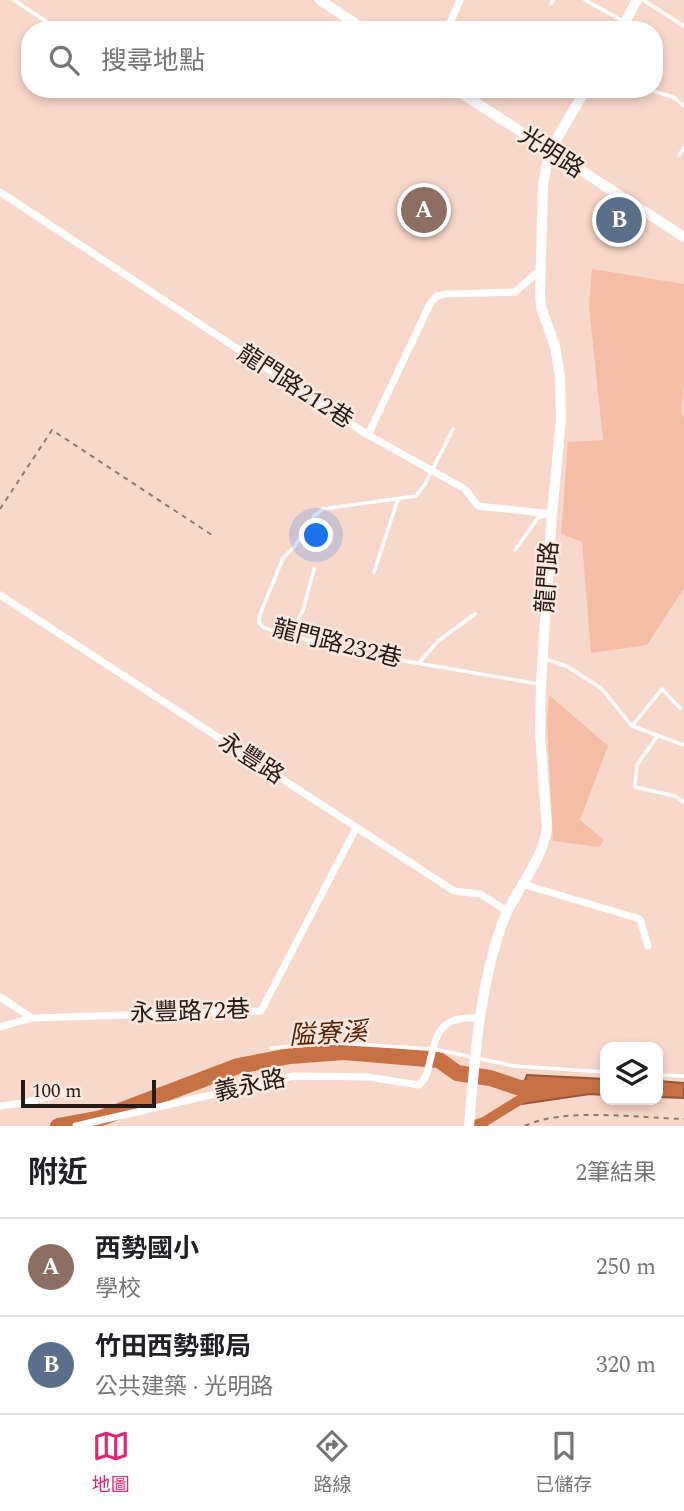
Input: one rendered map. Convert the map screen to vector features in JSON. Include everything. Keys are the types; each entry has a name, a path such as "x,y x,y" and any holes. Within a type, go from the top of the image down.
{"street":[{"path":"320,0 352,21"},
{"path":"451,21 460,0"},
{"path":"626,21 637,0"},
{"name":"光明路","path":"468,98 684,237"},
{"name":"龍門路","path":"469,1126 479,1018 494,947 507,911 541,849 547,827 540,733 541,684 561,419 560,377 555,346 541,307 539,271 543,186 549,152 581,98"},
{"name":"龍門路212巷","path":"0,192 368,435 431,302 446,294 515,292 539,271"},
{"path":"368,435 465,489 478,506 552,514"},
{"name":"永豐路","path":"0,595 454,891 480,894 507,911"},
{"name":"永豐路72巷","path":"0,1027 32,1018 261,1011 356,828"},
{"path":"522,884 640,919 648,946"},
{"path":"0,997 32,1018"},
{"path":"432,1051 437,1035 449,1021 460,1017 479,1018"},
{"name":"義永路","path":"76,1126 294,1076 368,1077 419,1085 425,1080 432,1051"},
{"path":"0,1106 73,1091"}],"lane":[{"path":"14,0 46,21"},
{"path":"585,0 616,21"},
{"path":"643,0 684,26"},
{"path":"663,94 673,97 684,106"},
{"path":"679,155 684,148"},
{"path":"374,572 398,499 421,492 453,429"},
{"name":"龍門路232巷","path":"398,499 323,509 314,516 280,564 259,623 264,628 352,652 541,684"},
{"path":"516,550 538,518 552,514"},
{"path":"291,636 303,610 314,569"},
{"path":"418,663 438,640 475,614"},
{"path":"542,657 568,667 601,688 632,726 684,745"},
{"path":"632,726 662,689 680,708"},
{"path":"658,735 636,765 635,787 675,796 684,802"},
{"path":"271,1048 335,1043 432,1051 514,1066 600,1073"},
{"path":"663,1075 684,1076"}],"path":[{"path":"0,509 52,430 212,535"},
{"path":"525,1126 535,1121 568,1115 684,1119"}],"shaded area":[{"path":"592,269 684,284 684,384 681,412 684,418 684,588 647,645 591,653 582,542 561,534 568,442 603,440 589,307"},
{"path":"549,695 608,746 580,820 604,840 599,847 553,841 547,721"},
{"path":"527,1075 600,1079 600,1095 515,1105"},
{"path":"663,1081 684,1083 684,1098 663,1097"}],"waterway":[{"name":"隘寮溪","path":"58,1126 101,1118 238,1066 290,1056 344,1052 439,1060 457,1073 490,1078 520,1088 541,1088"},
{"path":"472,1126 484,1122 526,1096"}],"place":[{"name":"西勢國小","path":"424,210"},
{"name":"竹田西勢郵局","path":"619,220"}]}
